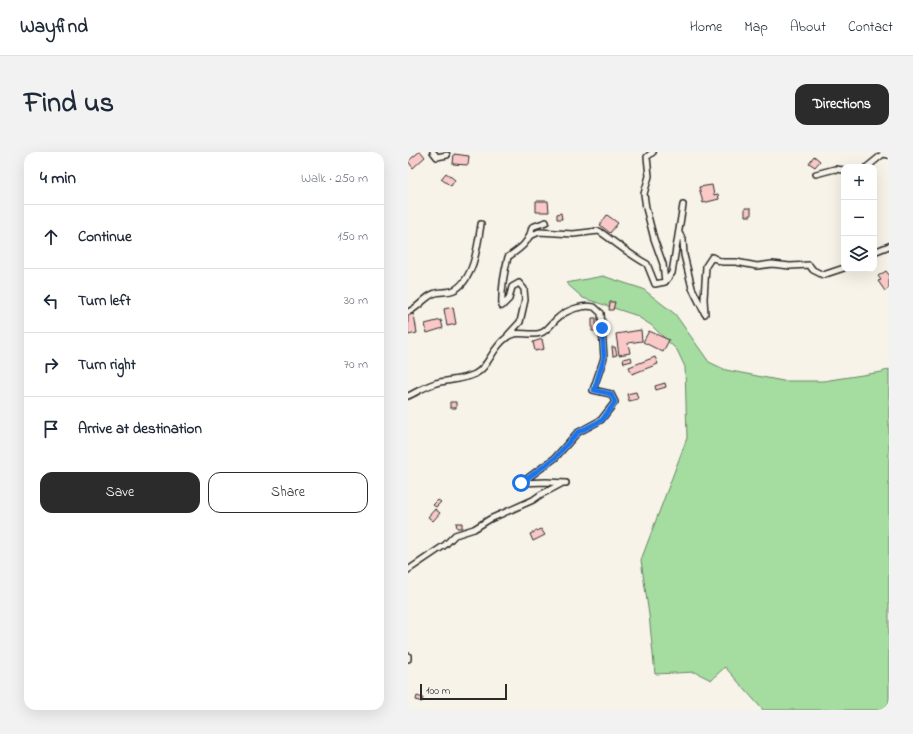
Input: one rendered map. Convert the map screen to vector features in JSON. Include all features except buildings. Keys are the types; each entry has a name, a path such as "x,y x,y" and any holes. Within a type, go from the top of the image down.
{"street":[{"path":"433,152 437,157 447,155"},
{"path":"653,152 647,157 649,176 644,194 654,239 663,264 665,282"},
{"path":"871,164 883,154 889,155"},
{"path":"816,174 835,169 841,170"},
{"path":"530,236 539,232 573,234 599,231 636,258 647,264 655,284 665,282 672,273 682,205"},
{"path":"408,396 434,384 473,375 482,370 497,344 508,336 520,322 525,300 524,289 519,283 512,287 509,298 502,306 501,295 508,257 522,248 530,236 532,227 546,222"},
{"path":"408,312 433,294 452,290 461,286 470,272 481,224"},
{"path":"679,233 683,240 684,255 692,288 705,314 704,299 706,266 712,257 722,262 736,262 757,266 772,264 790,266 809,265 813,270 823,275 841,269"},
{"path":"877,251 889,246"},
{"path":"408,570 445,545 455,535 474,529 490,519 533,500 557,485 566,483 521,483 555,458 577,433 602,420 615,402 611,394 594,390 604,358 601,313 594,307 583,307 572,310 560,316 540,334 516,333 508,336"}],"green space":[{"path":"603,276 643,289 675,314 709,362 726,370 783,381 823,381 882,372 889,369 889,710 763,710 725,667 711,680 695,672 655,674 649,615 641,560 687,438 685,367 677,350 651,325 635,315 583,298 566,283"}],"route":[{"path":"521,483 555,458 577,433 602,420 615,402 611,394 594,390 604,358 602,328"}]}
